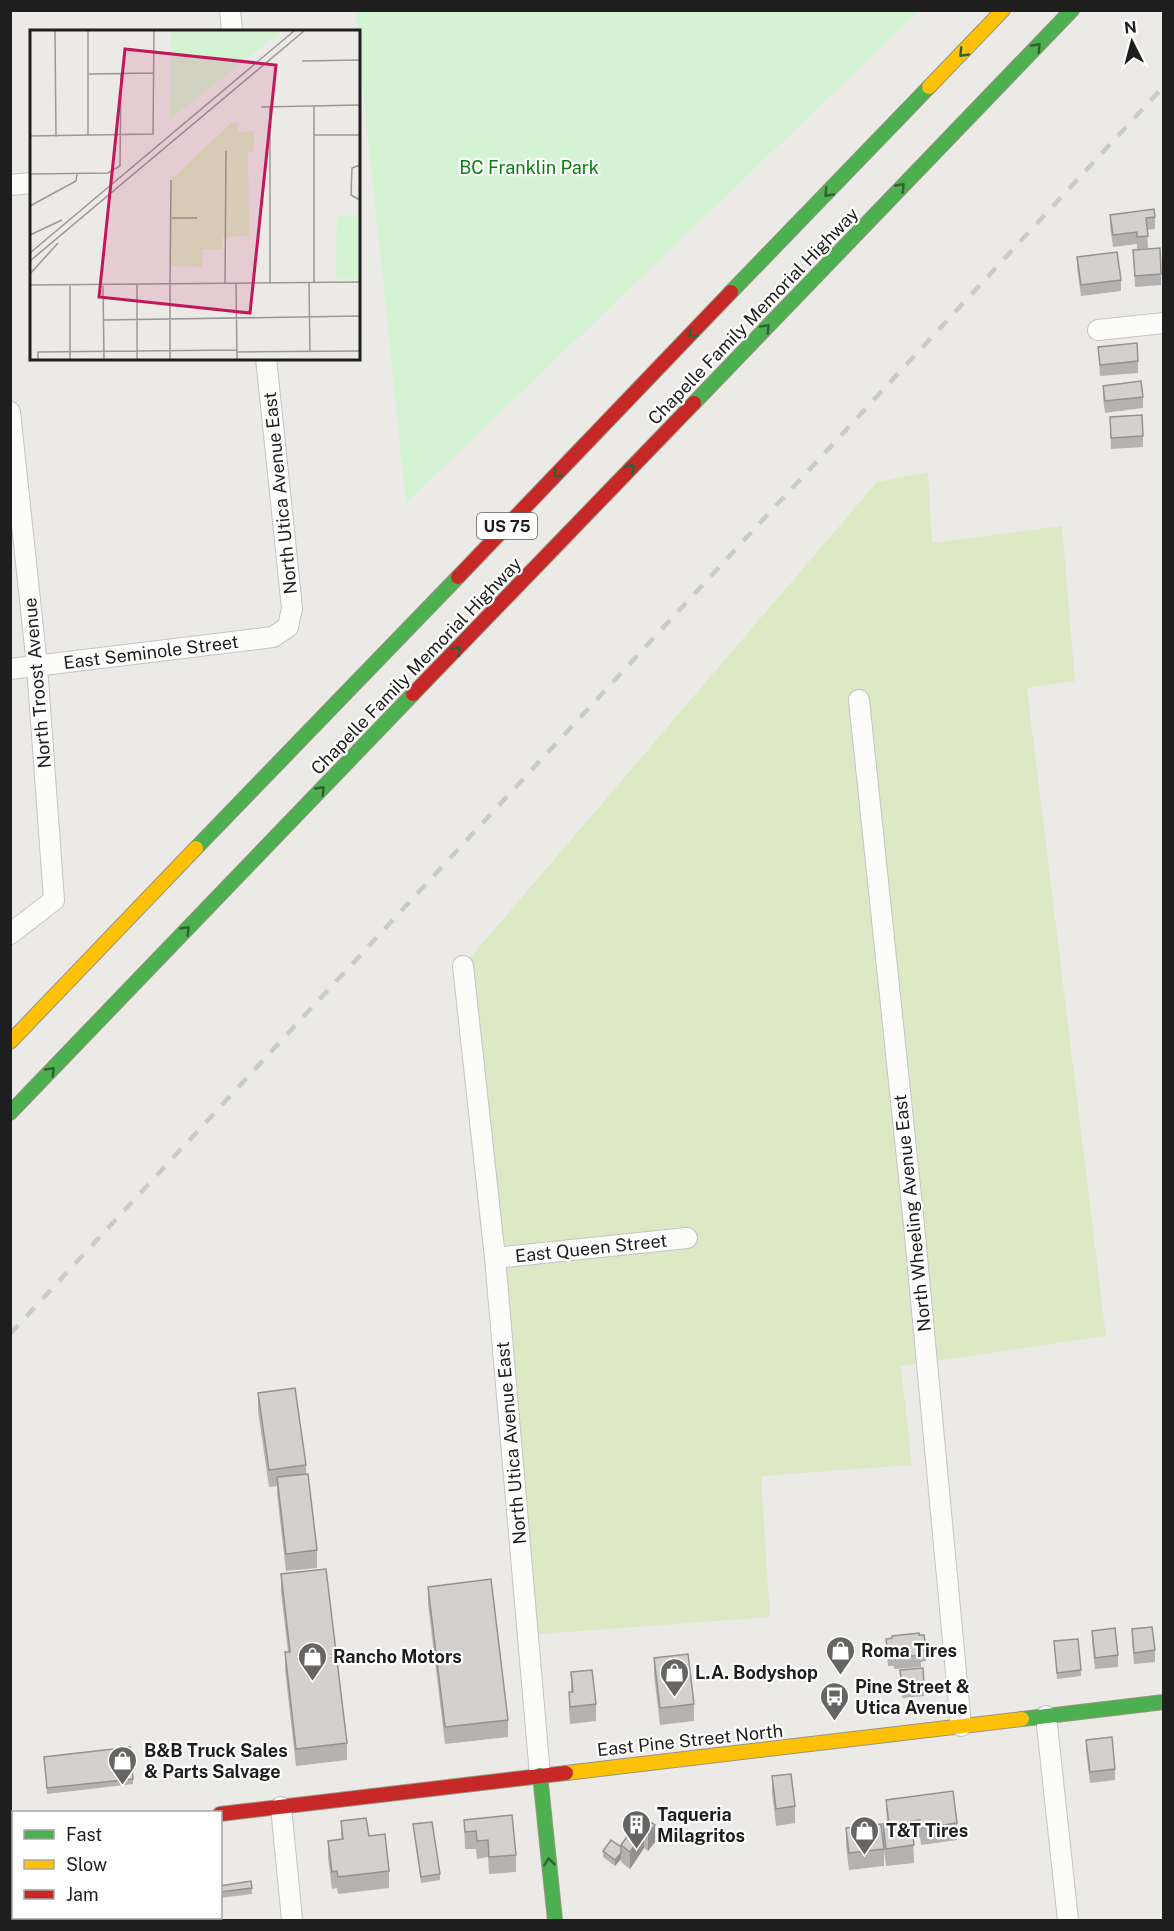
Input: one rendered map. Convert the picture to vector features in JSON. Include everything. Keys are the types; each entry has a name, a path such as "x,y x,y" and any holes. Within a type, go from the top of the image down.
{"main road":[{"name":"Chapelle Family Memorial Highway","path":"10,1042 1003,10"},
{"name":"Chapelle Family Memorial Highway","path":"10,1113 1072,10"},
{"name":"East Pine Street North","path":"222,1814 1164,1702"},
{"name":"North Utica Avenue East","path":"540,1775 555,1920"}],"street":[{"path":"230,10 232,30"},
{"path":"10,185 30,183"},
{"path":"1098,330 1164,323"},
{"name":"North Utica Avenue East","path":"266,360 292,608 292,617 288,627"},
{"name":"North Troost Avenue","path":"10,412 37,666 54,900 10,934"},
{"name":"East Seminole Street","path":"10,669 273,637 288,627"},
{"name":"North Wheeling Avenue East","path":"860,700 914,1225 961,1726"},
{"name":"North Utica Avenue East","path":"463,966 495,1258 540,1775"},
{"name":"East Queen Street","path":"495,1258 687,1238"},
{"path":"1046,1716 1068,1920"},
{"path":"281,1807 292,1920"}],"green space":[{"name":"BC Franklin Park","path":"355,10 919,11 406,503 360,58 360,30 357,30"},
{"path":"928,472 932,543 1062,526 1075,681 1027,688 1106,1336 901,1366 912,1465 761,1476 770,1617 527,1635 463,966 877,482"}],"building":[{"path":"1154,209 1155,217 1146,218 1148,236 1137,237 1137,232 1113,235 1110,215"},
{"path":"1160,248 1161,274 1135,276 1133,250"},
{"path":"1117,252 1121,280 1081,285 1077,257"},
{"path":"1137,343 1138,361 1100,365 1098,347"},
{"path":"1141,381 1143,397 1105,401 1103,386"},
{"path":"1142,415 1143,436 1111,438 1110,417"},
{"path":"295,1388 306,1465 269,1470 258,1393"},
{"path":"308,1474 317,1550 286,1554 277,1477"},
{"name":"Rancho Motors","path":"326,1569 347,1743 296,1749 285,1652 290,1652 281,1574"},
{"path":"491,1579 508,1720 445,1727 428,1587"},
{"path":"1152,1627 1155,1650 1134,1653 1132,1629"},
{"path":"1115,1628 1118,1655 1095,1658 1092,1631"},
{"path":"919,1633 919,1635 924,1635 926,1650 921,1650 921,1655 894,1658 894,1654 888,1655 886,1639 892,1636"},
{"path":"1078,1639 1081,1670 1057,1673 1054,1641"},
{"name":"L.A. Bodyshop","path":"688,1654 694,1704 660,1708 654,1658"},
{"path":"923,1668 924,1684 902,1686 900,1670"},
{"path":"592,1670 596,1704 570,1707 569,1692 573,1692 571,1672"},
{"path":"1112,1737 1115,1769 1090,1772 1086,1740"},
{"path":"130,1747 133,1779 47,1788 44,1757"},
{"path":"791,1774 795,1806 776,1809 772,1776"},
{"path":"953,1791 957,1823 921,1828 920,1820 911,1821 914,1845 886,1849 883,1824 889,1824 886,1800"},
{"path":"512,1815 516,1855 489,1857 488,1840 477,1841 476,1831 465,1832 464,1820"},
{"path":"642,1816 655,1825 648,1834 644,1831 630,1852 621,1845"},
{"path":"366,1818 369,1836 385,1834 389,1871 338,1877 337,1871 332,1872 328,1841 343,1839 341,1821"},
{"path":"432,1822 440,1874 421,1877 413,1824"},
{"path":"881,1824 884,1849 849,1853 846,1828"},
{"path":"611,1840 621,1847 621,1853 615,1860 603,1851"},
{"path":"251,1881 252,1888 222,1892 222,1886"}],"railway":[{"path":"10,1334 1164,86"}],"traffic: fast":[{"path":"694,403 1072,10"},
{"path":"731,292 929,87"},
{"path":"196,848 458,577"},
{"path":"10,1113 413,694"},
{"path":"1022,1719 1164,1702"},
{"path":"540,1775 555,1920"}],"traffic: slow":[{"path":"929,87 1003,10"},
{"path":"10,1042 196,848"},
{"path":"566,1773 1022,1719"}],"traffic: jam":[{"path":"458,577 731,292"},
{"path":"413,694 694,403"},
{"path":"222,1814 566,1773"}],"place":[{"name":"Roma Tires","path":"840,1676"},
{"name":"Rancho Motors","path":"312,1682"},
{"name":"L.A. Bodyshop","path":"674,1698"},
{"name":"Pine Street & Utica Avenue","path":"834,1722"},
{"name":"B&B Truck Sales & Parts Salvage","path":"123,1786"},
{"name":"Taqueria Milagritos","path":"636,1850"},
{"name":"T&T Tires","path":"865,1856"}]}
